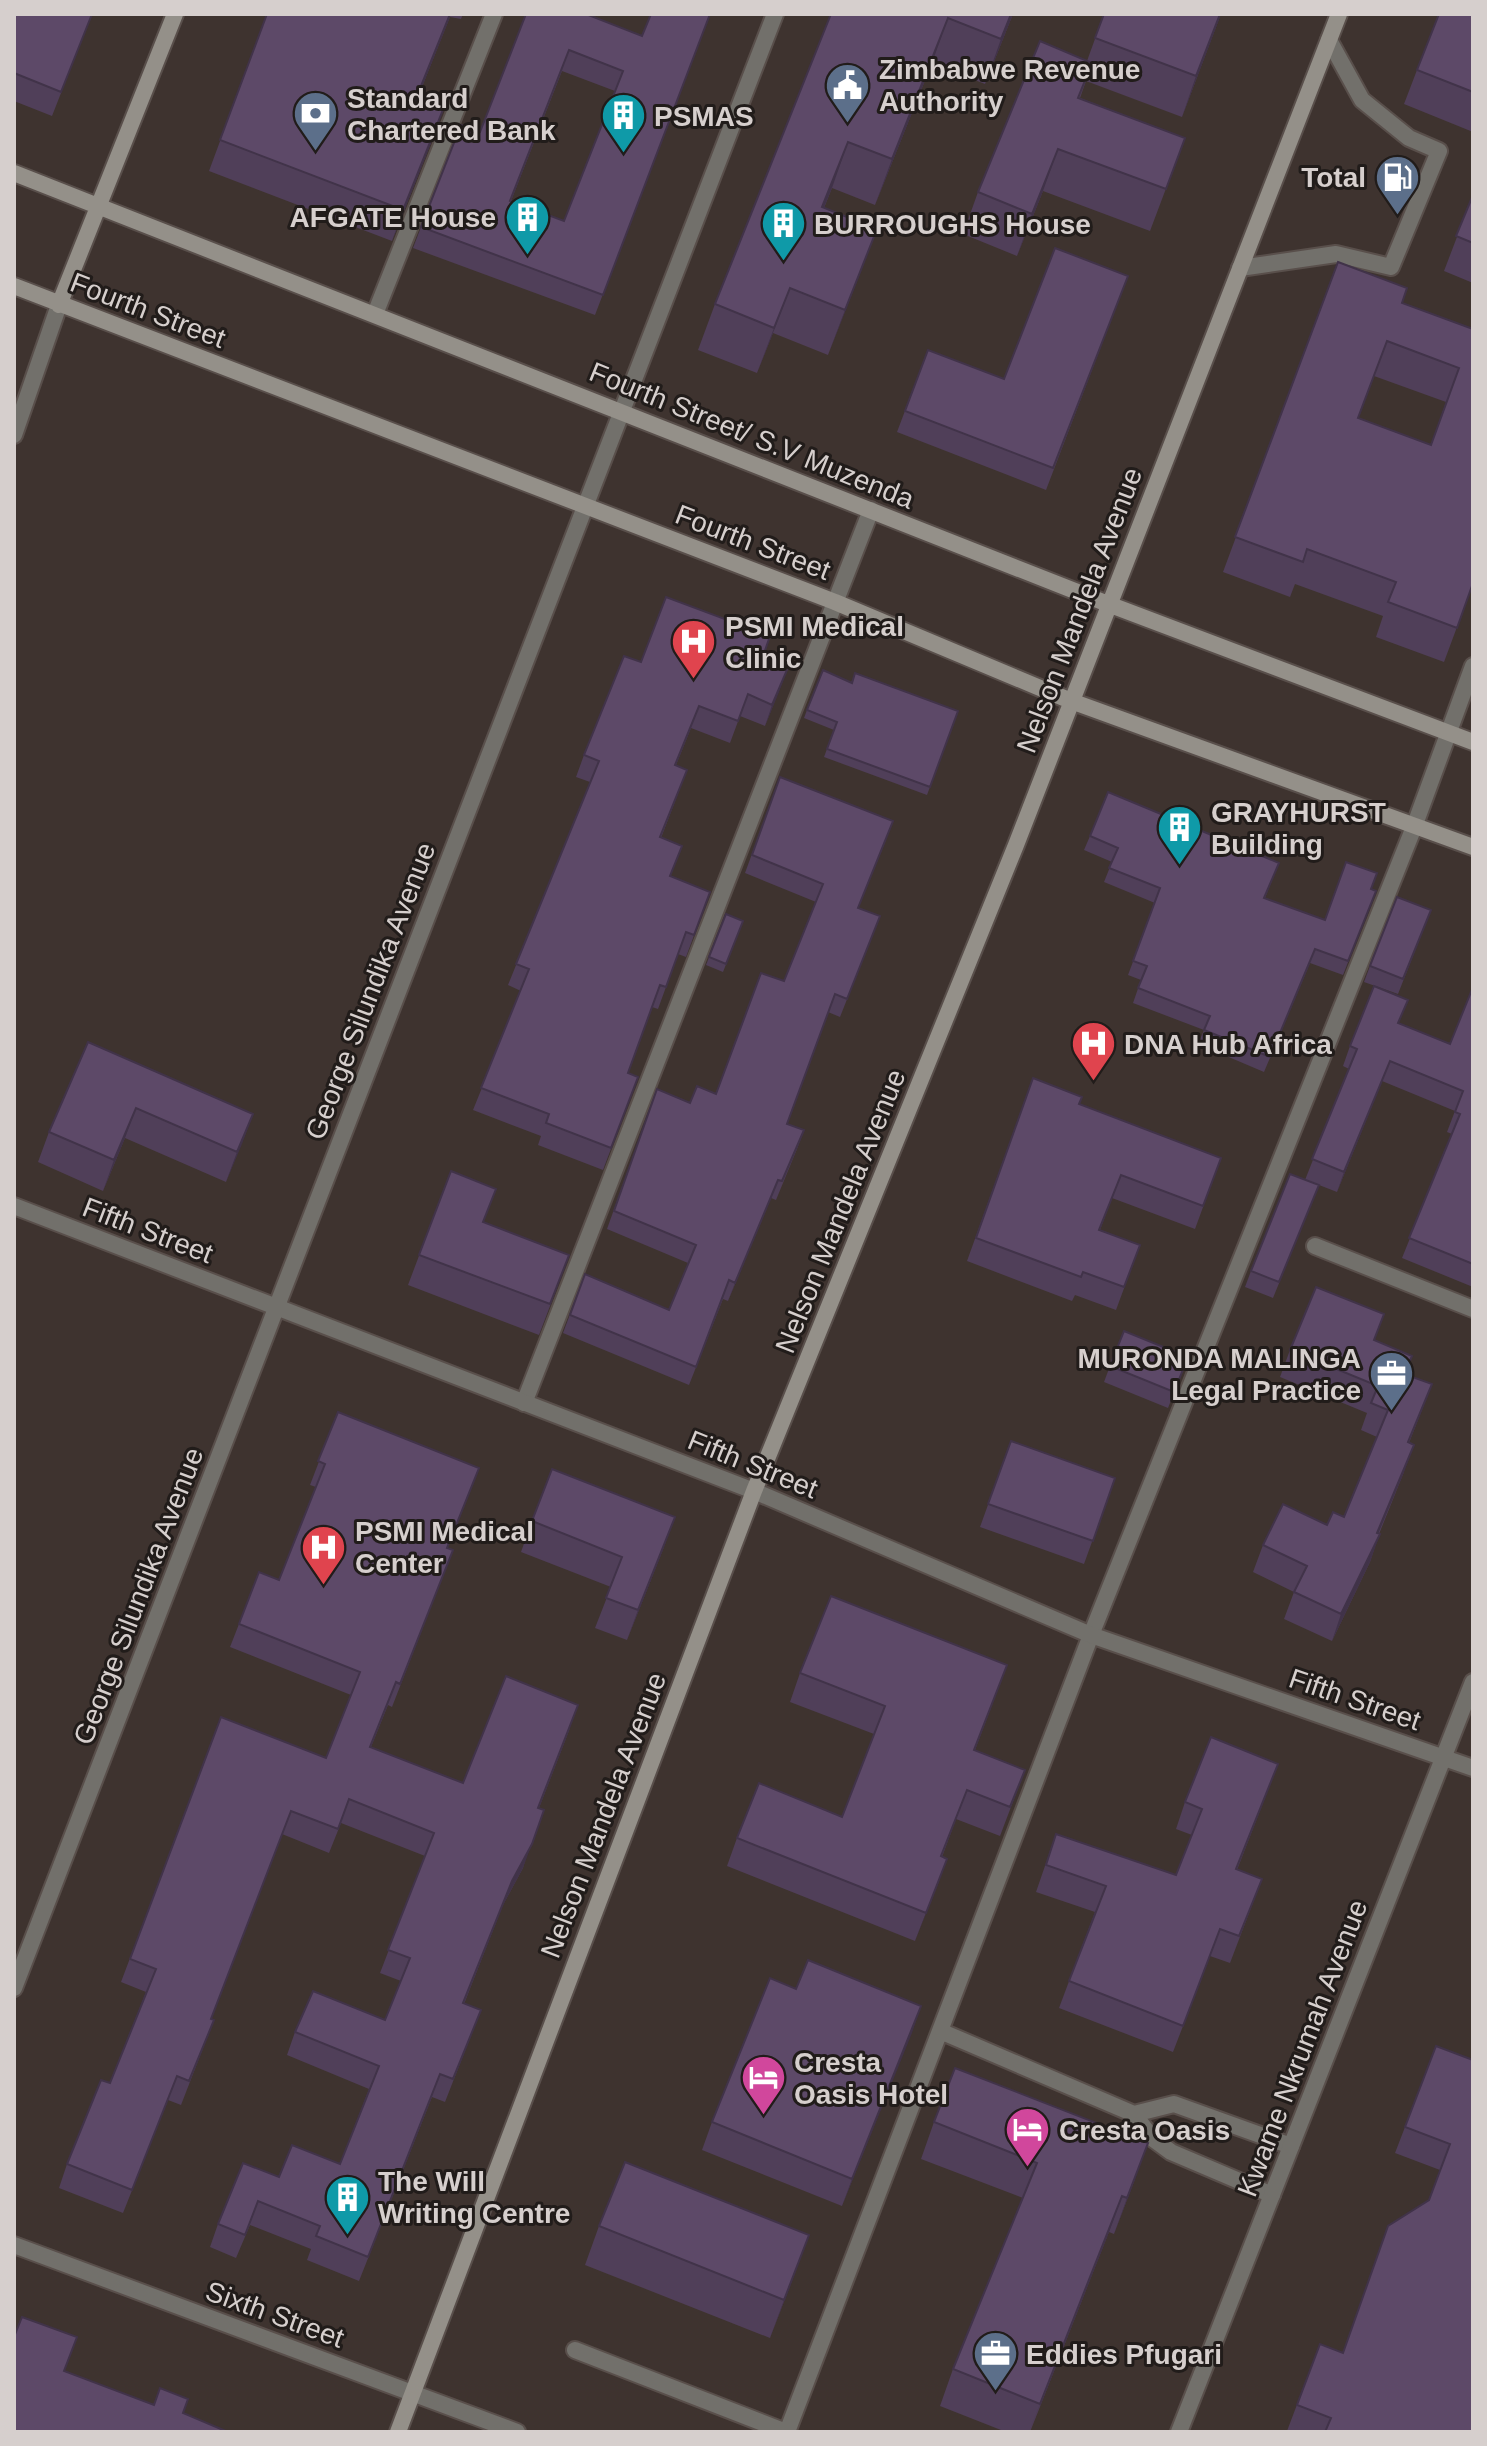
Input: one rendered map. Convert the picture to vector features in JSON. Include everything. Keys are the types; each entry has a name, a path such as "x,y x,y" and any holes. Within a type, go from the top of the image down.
{"main road":[{"path":"59,305 175,14"},
{"name":"Nelson Mandela Avenue","path":"398,2432 754,1491 1071,701 1339,14"},
{"name":"Fourth Street/ S.V Muzenda","path":"14,173 1108,604 1473,742"},
{"name":"Fourth Street","path":"14,286 835,602 1071,701 1473,847"}],"street":[{"path":"375,314 494,14"},
{"name":"George Silundika Avenue","path":"14,1988 278,1308 582,505 775,14"},
{"path":"1240,268 1336,254 1391,267 1439,151 1409,138 1362,100 1329,40"},
{"path":"14,435 59,305"},
{"path":"524,1403 871,510"},
{"path":"575,2350 787,2432 1091,1635 1414,827 1473,666"},
{"name":"Fifth Street","path":"14,1206 754,1491 1091,1635 1473,1768"},
{"path":"1315,1246 1473,1309"},
{"name":"Kwame Nkrumah Avenue","path":"1179,2432 1473,1682"},
{"path":"940,2031 1134,2114 1152,2138 1171,2152 1272,2195"},
{"path":"1134,2114 1174,2104 1291,2146"},
{"name":"Sixth Street","path":"14,2245 517,2432"}],"building":[{"path":"14,14 92,14 61,92 14,73"},
{"path":"267,14 450,14 417,96 444,107 403,210 220,140"},
{"path":"526,14 586,14 642,36 651,14 710,14 603,295 421,227 461,125 480,132","holes":["569,50 623,71 564,221 510,201"]},
{"path":"831,14 1011,14 1001,39 948,18 892,159 848,142 822,207 877,229 845,310 790,288 774,328 715,304"},
{"path":"1104,14 1220,14 1196,76 1095,38"},
{"path":"1439,14 1473,14 1473,92 1417,70"},
{"path":"1040,41 1092,63 1078,98 1185,138 1166,189 1058,149 1032,214 978,192"},
{"path":"1473,195 1473,243 1456,236"},
{"path":"1055,248 1128,276 1053,468 905,411 928,350 1004,379"},
{"path":"1338,262 1407,288 1402,303 1473,329 1473,583 1457,628 1388,602 1396,582 1307,549 1303,562 1235,537","holes":["1387,341 1459,368 1431,445 1358,418"]},
{"path":"666,597 770,636 762,659 787,670 772,705 748,694 738,721 699,706 675,765 687,770 660,837 682,846 670,876 710,892 694,935 686,932 666,987 660,985 628,1073 638,1077 611,1148 546,1123 549,1114 481,1088 529,969 516,964 599,761 584,755 624,656 641,662"},
{"path":"823,670 852,683 855,673 958,711 930,787 827,749 837,722 807,710"},
{"path":"780,777 893,821 858,908 880,916 847,999 835,994 787,1124 804,1130 782,1181 778,1180 735,1283 729,1280 696,1367 570,1315 585,1274 669,1310 696,1245 614,1211 657,1089 690,1103 697,1086 716,1094 761,973 784,981 823,884 752,855"},
{"path":"1108,792 1279,863 1264,898 1325,920 1346,862 1377,873 1371,889 1376,891 1348,961 1315,949 1270,1057 1204,1030 1210,1016 1138,988 1147,966 1133,961 1160,888 1109,868 1118,848 1090,836"},
{"path":"1397,897 1431,910 1403,979 1370,966"},
{"path":"726,914 743,921 726,964 709,957"},
{"path":"1374,986 1408,1000 1398,1023 1450,1044 1473,987 1473,1264 1409,1238 1460,1114 1455,1112 1463,1091 1390,1061 1344,1172 1312,1159 1357,1049 1350,1046"},
{"path":"88,1042 253,1114 237,1152 136,1108 114,1160 49,1132"},
{"path":"1033,1078 1082,1097 1079,1104 1221,1158 1203,1206 1121,1175 1099,1230 1140,1245 1124,1287 1083,1272 1081,1277 976,1238"},
{"path":"451,1171 496,1189 483,1222 569,1255 550,1304 419,1255"},
{"path":"1290,1174 1319,1185 1279,1282 1251,1271"},
{"path":"1316,1287 1384,1314 1374,1340 1412,1356 1404,1374 1432,1384 1408,1442 1414,1445 1377,1533 1380,1534 1341,1614 1294,1592 1307,1566 1263,1545 1283,1504 1327,1525 1333,1512 1344,1517 1388,1410 1371,1403 1378,1386 1290,1350"},
{"path":"1124,1331 1188,1357 1174,1392 1110,1366"},
{"path":"338,1412 479,1468 447,1548 453,1550 400,1684 396,1682 370,1747 463,1783 506,1676 578,1705 538,1808 544,1810 532,1844 512,1881 463,2003 481,2010 453,2079 440,2074 368,2257 316,2236 320,2226 258,2201 245,2235 218,2224 243,2163 279,2177 292,2145 340,2164 379,2066 295,2032 313,1991 385,2020 410,1958 388,1950 434,1833 349,1799 338,1829 291,1811 189,2081 177,2076 132,2190 67,2164 101,2080 110,2083 156,1969 130,1959 221,1717 326,1758 360,1672 239,1624 259,1572 279,1580 325,1464 318,1461"},
{"path":"1011,1441 1115,1478 1093,1541 988,1504"},
{"path":"552,1469 675,1517 638,1610 606,1598 622,1557 532,1521"},
{"path":"831,1596 1007,1665 974,1750 1025,1770 1010,1807 967,1790 941,1856 947,1859 926,1913 737,1838 759,1783 842,1817 885,1706 800,1673"},
{"path":"1211,1737 1278,1764 1236,1869 1262,1879 1239,1936 1220,1929 1183,2026 1069,1981 1106,1886 1046,1865 1056,1834 1176,1875 1202,1809 1185,1802"},
{"path":"808,1960 921,2006 852,2179 712,2122 770,1978 796,1989"},
{"path":"1436,2046 1473,2060 1473,2432 1325,2432 1331,2418 1297,2405 1320,2344 1343,2353 1388,2226 1429,2200 1450,2144 1405,2127"},
{"path":"955,2068 1148,2143 1127,2198 1122,2196 1040,2404 953,2369 1037,2163 934,2122"},
{"path":"625,2162 809,2235 784,2300 599,2226"},
{"path":"22,2317 77,2337 64,2371 154,2405 160,2388 188,2399 183,2413 228,2432 14,2432 14,2337"}],"place":[{"name":"Zimbabwe Revenue Authority","path":"848,124"},
{"name":"Standard Chartered Bank","path":"316,153"},
{"name":"PSMAS","path":"623,155"},
{"name":"Total","path":"1397,216"},
{"name":"AFGATE House","path":"527,256"},
{"name":"BURROUGHS House","path":"783,263"},
{"name":"PSMI Medical Clinic","path":"694,681"},
{"name":"GRAYHURST Building","path":"1180,867"},
{"name":"DNA Hub Africa","path":"1093,1083"},
{"name":"MURONDA MALINGA Legal Practice","path":"1392,1413"},
{"name":"PSMI Medical Center","path":"324,1586"},
{"name":"Cresta Oasis Hotel","path":"763,2117"},
{"name":"Cresta Oasis","path":"1028,2169"},
{"name":"The Will Writing Centre","path":"347,2236"},
{"name":"Eddies Pfugari","path":"995,2393"}]}
